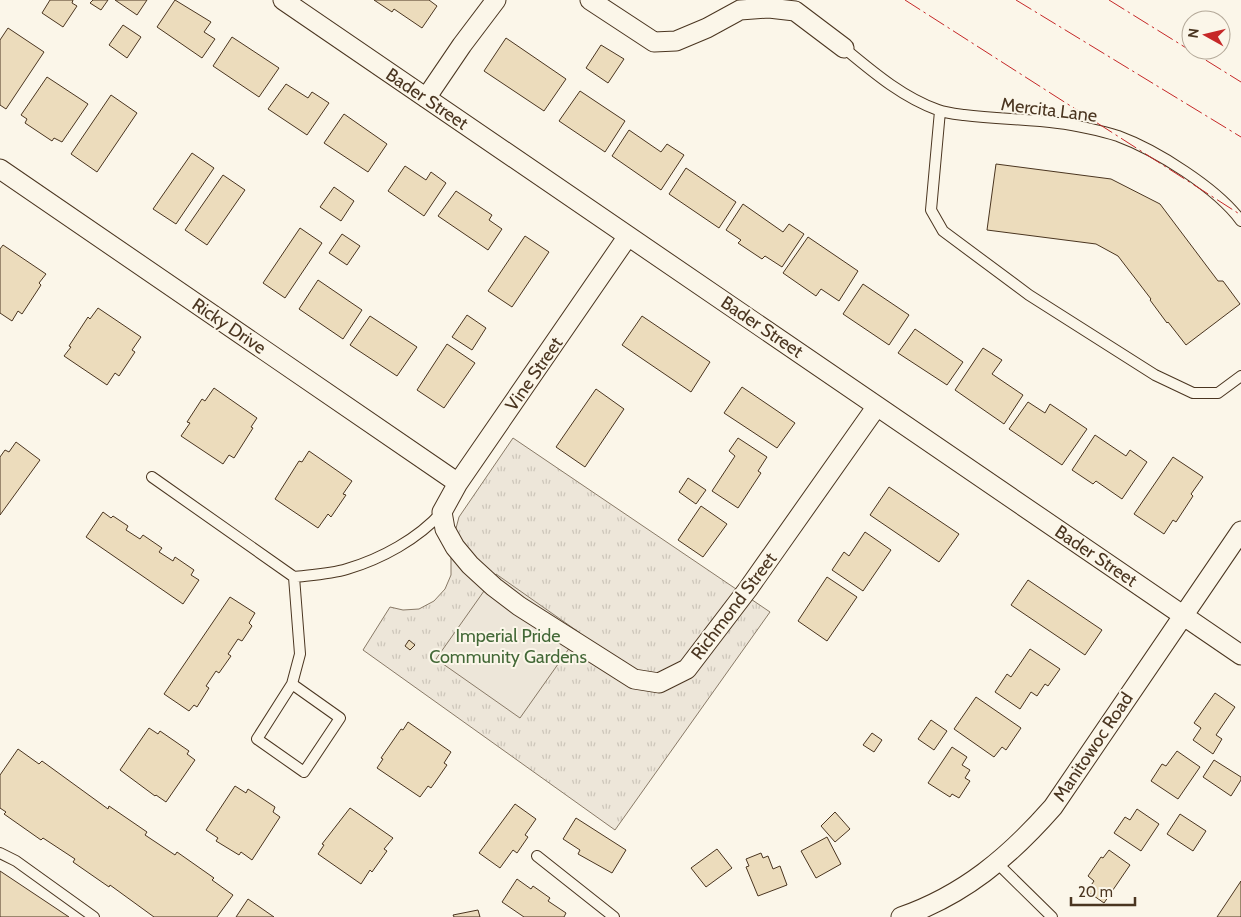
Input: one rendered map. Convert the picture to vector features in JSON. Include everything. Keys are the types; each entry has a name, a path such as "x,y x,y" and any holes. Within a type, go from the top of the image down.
{"street":[{"name":"Bader Street","path":"282,0 1241,655"},
{"path":"426,98 462,45 496,0"},
{"path":"590,0 654,42 676,41 707,28 740,10 769,8 795,11 844,48"},
{"name":"Ricky Drive","path":"0,169 458,483"},
{"name":"Vine Street","path":"442,512 458,483 628,236"},
{"name":"Richmond Street","path":"442,512 444,529 456,548 494,587 519,606 634,679 659,683 687,669 748,589 878,406"},
{"name":"Manitowoc Road","path":"901,917 919,911 960,889 997,863 1025,838 1053,807 1241,531"}],"lane":[{"name":"Mercita Lane","path":"844,48 880,78 907,95 940,111 998,119 1059,124 1117,136 1150,152 1199,181 1234,212 1241,221"},
{"path":"940,111 931,210 942,231 1029,295 1155,375 1193,393 1218,393 1241,376"},
{"path":"152,477 294,577 346,569 395,549 422,531 442,512"},
{"path":"292,684 340,718 304,772 257,739 292,684 300,654 294,577"},
{"path":"0,853 16,861 94,917"},
{"path":"536,856 614,917"},
{"path":"997,863 1052,917"}],"green space":[{"path":"513,438 770,612 615,830 363,650 390,607 403,610 419,609 434,601 445,589 451,575 451,547 459,517"},
{"name":"Imperial Pride Community Gardens","path":"496,574 580,633 520,718 436,659"}],"building":[{"path":"50,0 73,0 72,3 77,6 63,27 42,13"},
{"path":"93,0 108,0 101,10 90,3"},
{"path":"115,0 147,0 137,15"},
{"path":"175,0 211,22 204,32 215,39 202,58 157,27"},
{"path":"374,0 429,0 437,6 422,28 394,9 392,12"},
{"path":"123,25 141,37 127,58 109,45"},
{"path":"8,28 44,52 6,109 0,105 0,40"},
{"path":"232,37 279,68 259,97 213,66"},
{"path":"506,38 566,79 544,111 484,71"},
{"path":"601,45 624,59 608,83 586,68"},
{"path":"47,77 88,104 62,142 54,138 52,141 25,123 27,119 21,115"},
{"path":"286,84 308,98 312,92 329,103 307,135 268,109"},
{"path":"580,91 625,121 605,152 559,121"},
{"path":"111,95 137,113 97,172 71,154"},
{"path":"344,114 387,144 368,172 324,143"},
{"path":"629,130 661,152 667,144 684,155 661,190 612,156"},
{"path":"192,153 214,168 176,224 153,209"},
{"path":"996,164 1111,179 1160,204 1218,281 1223,281 1240,304 1186,345 1167,323 1118,256 1096,244 987,230"},
{"path":"405,166 426,180 431,172 446,183 424,216 388,191"},
{"path":"686,168 736,202 719,228 669,194"},
{"path":"223,175 245,190 207,245 185,230"},
{"path":"334,187 354,201 341,221 320,207"},
{"path":"456,191 492,215 489,220 502,229 488,250 438,216"},
{"path":"743,204 783,232 789,224 804,234 782,267 765,256 762,259 738,243 741,240 726,230"},
{"path":"300,228 322,243 285,298 263,283"},
{"path":"342,234 360,246 347,265 329,253"},
{"path":"525,236 549,252 512,307 488,291"},
{"path":"808,237 858,271 839,301 821,289 816,296 783,273"},
{"path":"3,245 46,274 22,314 18,311 12,321 0,313 0,249"},
{"path":"318,280 362,310 343,339 299,309"},
{"path":"863,284 909,315 889,345 843,314"},
{"path":"98,308 141,337 132,350 135,352 119,376 115,373 107,385 64,356 88,317 90,319"},
{"path":"467,315 486,328 472,350 452,337"},
{"path":"370,316 417,347 397,376 350,345"},
{"path":"642,316 710,362 691,392 622,345"},
{"path":"915,329 963,362 947,385 898,353"},
{"path":"447,344 475,363 444,408 417,390"},
{"path":"983,348 1002,360 992,374 1023,395 1004,424 955,390"},
{"path":"742,387 795,423 777,448 724,413"},
{"path":"214,388 257,418 251,427 253,428 234,458 229,455 223,464 181,436 190,423 187,422 202,399 205,401"},
{"path":"596,389 624,409 585,467 556,447"},
{"path":"1028,402 1045,413 1050,404 1087,429 1062,465 1009,429"},
{"path":"1095,435 1126,456 1130,450 1147,462 1122,499 1096,481 1093,484 1072,470"},
{"path":"738,438 767,457 758,471 761,473 738,508 712,491 735,456 729,451"},
{"path":"16,442 40,460 0,515 0,457 5,450 9,452"},
{"path":"309,451 352,481 343,494 346,495 331,517 328,514 318,528 275,499 299,461 302,462"},
{"path":"1173,457 1203,477 1191,494 1193,496 1176,522 1173,520 1164,534 1134,514"},
{"path":"688,478 706,490 696,504 679,492"},
{"path":"889,487 959,534 939,562 870,515"},
{"path":"701,506 727,524 703,557 678,540"},
{"path":"103,512 128,526 126,530 140,539 143,535 162,548 159,552 173,561 175,557 194,570 191,575 199,580 183,604 86,537"},
{"path":"865,532 891,550 863,591 832,570 844,552 849,556"},
{"path":"827,577 857,597 827,641 798,621"},
{"path":"1028,580 1102,630 1085,655 1011,605"},
{"path":"230,597 255,613 249,623 252,626 242,641 238,639 228,654 231,656 219,673 216,671 206,686 209,688 197,707 194,705 189,711 164,694"},
{"path":"409,640 415,645 410,650 405,646"},
{"path":"1030,649 1060,669 1048,686 1045,684 1037,696 1031,692 1020,709 995,692 1007,674 1011,677"},
{"path":"1215,693 1235,707 1216,735 1222,739 1213,754 1193,740 1201,728 1194,723"},
{"path":"976,697 1021,728 1006,750 1002,747 994,757 954,729"},
{"path":"931,720 947,731 934,750 918,739"},
{"path":"408,722 451,752 444,763 447,765 431,788 428,786 420,797 377,768 383,759 381,758"},
{"path":"149,728 158,734 160,731 189,751 187,754 195,760 166,802 120,770"},
{"path":"872,733 882,740 874,752 863,745"},
{"path":"952,747 967,757 962,765 970,770 965,778 970,781 959,798 952,794 950,797 928,783"},
{"path":"18,749 39,764 42,761 108,809 109,806 147,832 145,835 175,855 177,852 214,878 212,880 233,895 217,917 154,917 110,885 109,887 73,862 75,859 43,838 41,840 4,814 6,812 0,808 0,775"},
{"path":"1177,751 1200,767 1178,799 1151,781 1162,764 1166,766"},
{"path":"1214,760 1241,777 1231,796 1203,777"},
{"path":"235,786 246,793 248,789 275,807 273,812 280,817 252,860 241,852 239,855 216,841 218,838 206,830"},
{"path":"515,804 536,819 525,835 528,837 517,853 513,850 500,868 479,853"},
{"path":"350,808 393,838 384,849 387,851 372,872 370,870 361,884 318,854 324,845 322,844"},
{"path":"1137,809 1159,824 1141,851 1114,833 1125,817 1130,820"},
{"path":"835,812 850,829 835,842 821,826"},
{"path":"1180,814 1206,831 1193,851 1167,834"},
{"path":"576,818 626,850 612,873 578,854 580,850 563,839"},
{"path":"827,837 841,864 816,878 801,851"},
{"path":"717,849 732,868 706,887 691,868"},
{"path":"1109,850 1130,865 1104,903 1087,891 1094,881 1088,876 1101,857 1103,858"},
{"path":"761,853 763,858 768,856 773,869 780,866 787,885 758,896 746,867 749,866 746,859"},
{"path":"0,871 69,917 0,917"},
{"path":"517,879 531,889 533,886 550,898 548,901 566,913 564,917 524,917 502,902"},
{"path":"1241,881 1241,917 1217,917"},
{"path":"248,899 274,917 236,917"},
{"path":"478,910 480,917 454,917 453,915"}],"power":[{"path":"905,0 1241,215"},
{"path":"1016,0 1241,137"},
{"path":"1109,0 1241,82"}]}
